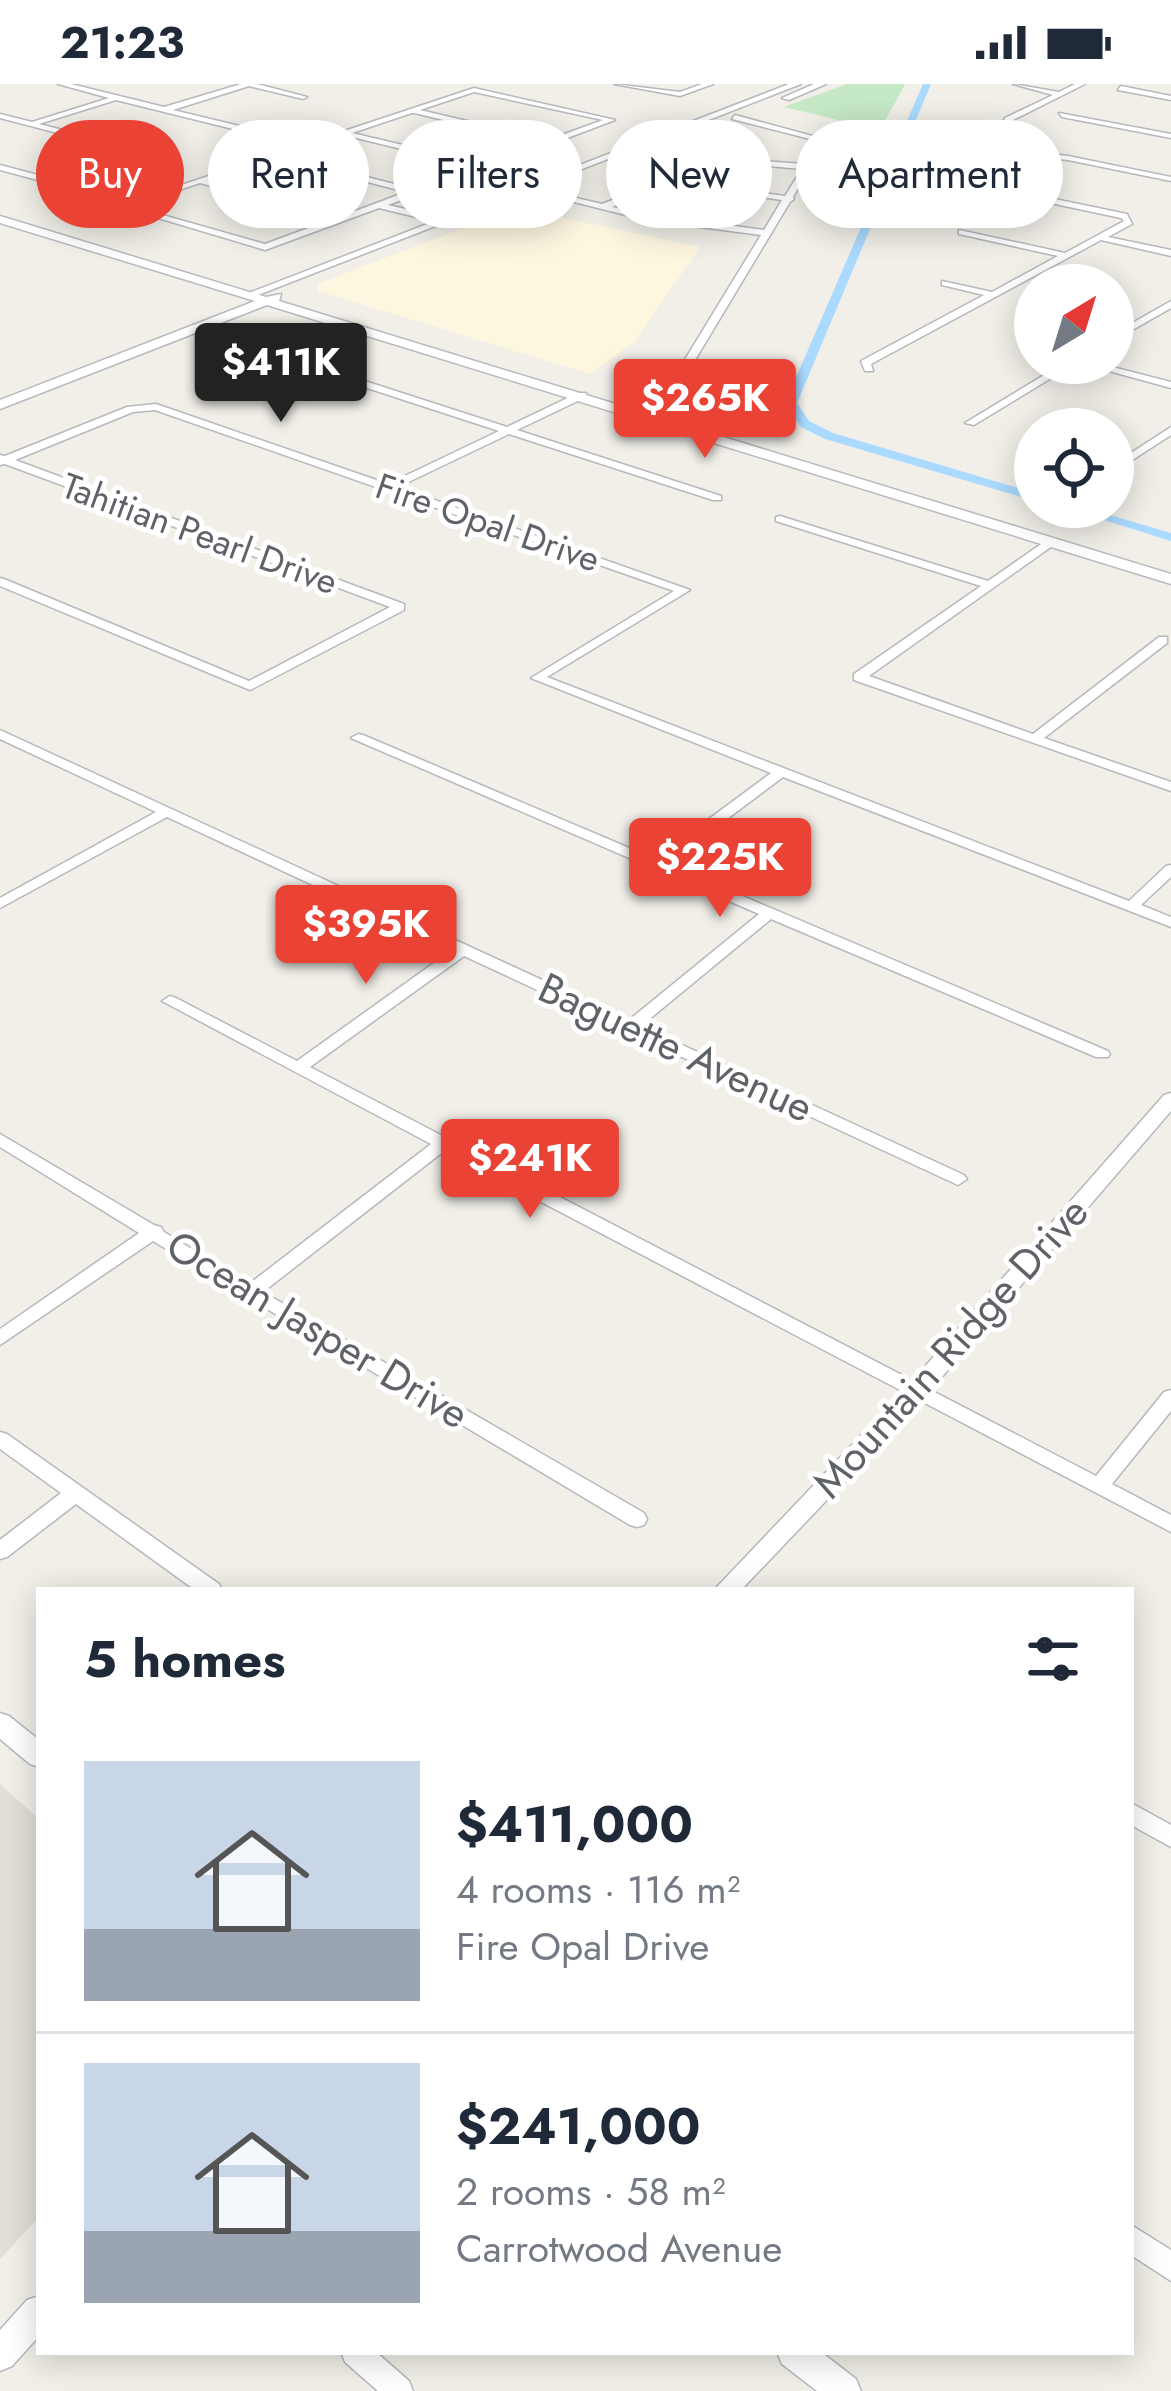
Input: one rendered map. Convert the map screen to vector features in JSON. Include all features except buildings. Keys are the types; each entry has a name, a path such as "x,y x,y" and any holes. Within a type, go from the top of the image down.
{"main road":[{"path":"0,208 1171,579"},
{"path":"0,219 265,293"},
{"path":"3,391 265,293 289,292 1165,561"},
{"path":"0,405 265,293"},
{"path":"27,394 34,384 96,359 101,352"},
{"path":"581,395 631,398"},
{"path":"1051,542 1073,541 1142,561 1165,561"}],"street":[{"path":"62,84 208,121"},
{"path":"164,110 249,84 304,97"},
{"path":"618,84 680,94 709,84"},
{"path":"756,109 796,84"},
{"path":"582,165 796,84"},
{"path":"582,177 822,84"},
{"path":"1017,84 1057,94"},
{"path":"1008,120 1081,84"},
{"path":"1121,88 1171,98"},
{"path":"369,124 474,89 611,120 582,131"},
{"path":"32,124 118,98"},
{"path":"411,110 453,120"},
{"path":"1062,115 1171,136"},
{"path":"0,116 139,152 49,181 0,167"},
{"path":"735,117 796,133"},
{"path":"1063,157 1171,179"},
{"path":"208,177 122,206 265,247 318,228"},
{"path":"200,180 208,182"},
{"path":"631,398 685,368 796,190"},
{"path":"772,196 790,199"},
{"path":"369,209 393,200"},
{"path":"582,203 769,232"},
{"path":"869,369 865,362 1129,223 1124,216 1063,203"},
{"path":"380,205 393,208"},
{"path":"602,208 606,206"},
{"path":"265,293 422,228"},
{"path":"289,292 453,228"},
{"path":"962,232 1068,256"},
{"path":"1103,238 1171,253"},
{"path":"945,284 994,295"},
{"path":"1134,326 1171,304"},
{"path":"1149,317 1171,322"},
{"path":"274,355 717,498"},
{"path":"1134,376 1171,385"},
{"path":"970,423 1036,384"},
{"path":"390,488 581,395"},
{"name":"Fire Opal Drive","path":"2,460 131,409 157,407 684,590 537,678 781,772"},
{"path":"1134,454 1171,430"},
{"name":"Tahitian Pearl Drive","path":"2,460 400,607 250,686 16,589"},
{"path":"780,519 990,585"},
{"path":"1051,542 859,677 1171,787"},
{"path":"0,581 16,589"},
{"path":"0,596 16,589"},
{"path":"1034,739 1163,640"},
{"name":"Baguette Avenue","path":"0,734 958,1179"},
{"path":"358,738 1102,1054"},
{"path":"656,865 781,772 1171,922"},
{"path":"0,904 166,812"},
{"path":"1131,907 1171,869"},
{"path":"631,1026 769,913"},
{"path":"298,1068 465,948"},
{"path":"170,1001 1171,1524"},
{"name":"Mountain Ridge Drive","path":"729,1587 915,1393 1171,1099"},
{"name":"Ocean Jasper Drive","path":"0,1139 250,1293 637,1519"},
{"path":"250,1293 442,1144"},
{"path":"0,1338 155,1231"},
{"path":"1099,1486 1171,1396"},
{"path":"0,1439 207,1587"},
{"path":"0,1551 74,1494"},
{"path":"0,1724 36,1754"},
{"path":"1134,1815 1171,1837"},
{"path":"1134,2241 1171,2267"},
{"path":"0,2354 36,2315"},
{"path":"358,2355 399,2391"},
{"path":"798,2355 844,2391"}],"shaded area":[{"path":"582,222 700,247 634,342 590,374 318,291 317,284 464,228 582,228"},
{"path":"0,1784 36,1816 36,2220 0,2259"}],"green space":[{"path":"847,84 905,84 885,120 838,120 784,107"}],"waterway":[{"path":"927,84 791,403 805,424 829,436 1014,491"},
{"path":"1134,526 1171,537"}]}
